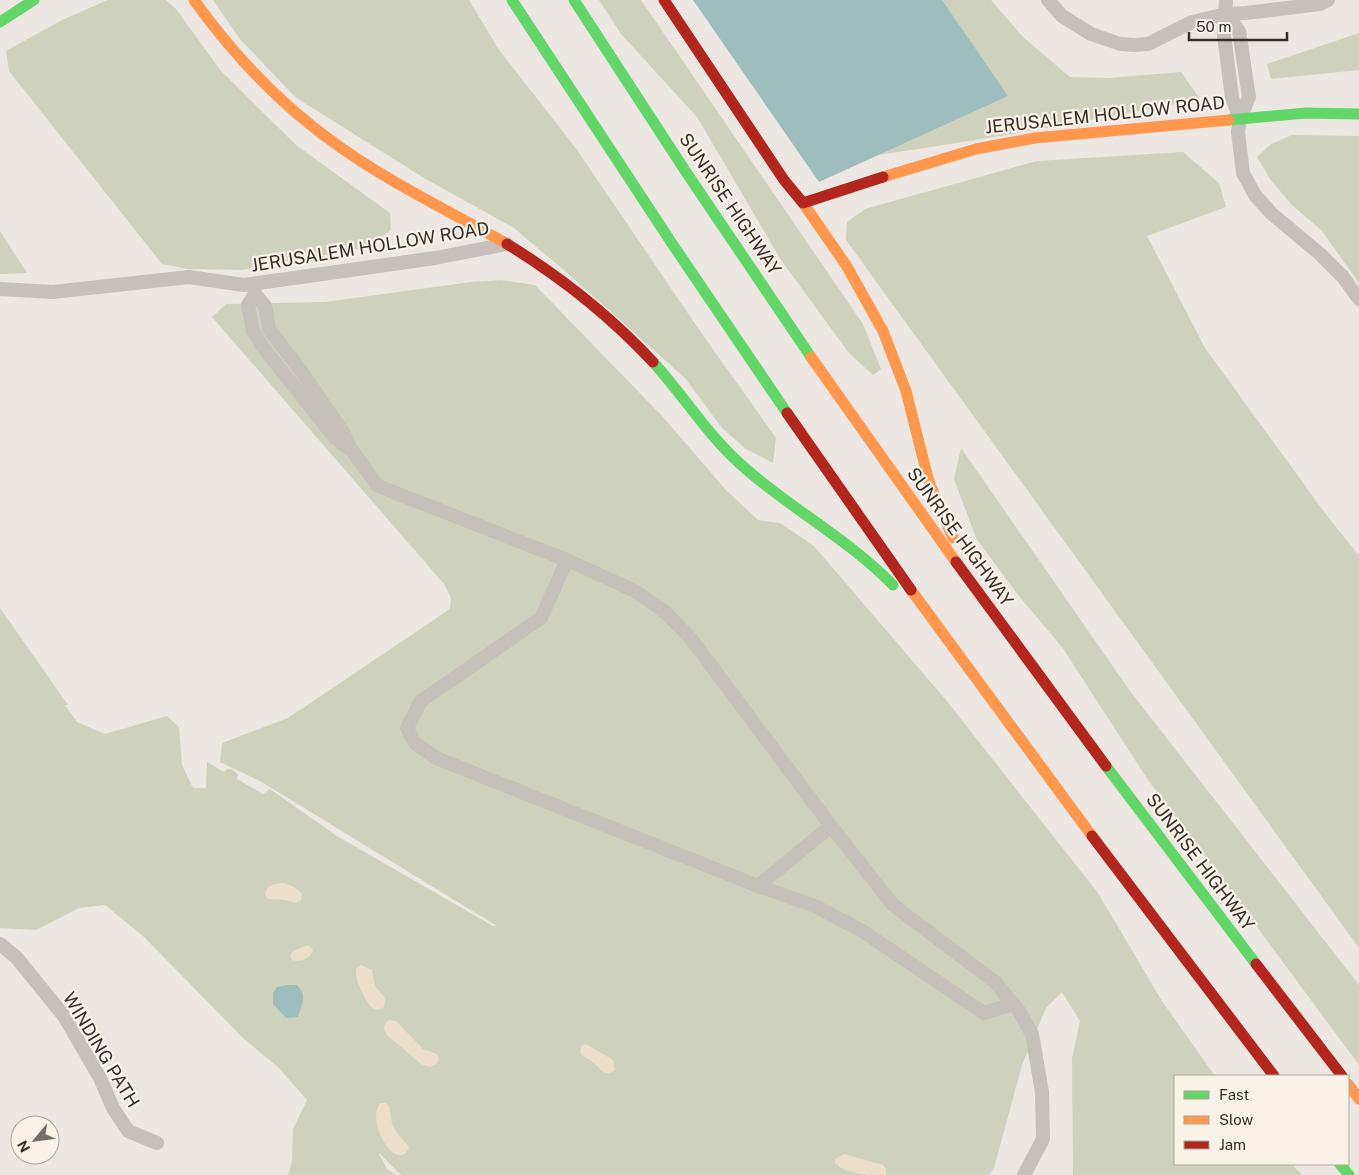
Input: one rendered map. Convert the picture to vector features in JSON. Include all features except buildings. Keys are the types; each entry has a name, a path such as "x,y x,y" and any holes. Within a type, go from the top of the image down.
{"main road":[{"path":"0,22 34,0"},
{"path":"194,0 230,48 251,71 288,107 321,133 390,178 507,244 569,285 619,328 666,376 718,441 743,466 784,500 850,545 879,569 993,703"},
{"path":"512,0 726,325 875,539 993,703 1273,1075"},
{"name":"SUNRISE HIGHWAY","path":"574,0 760,281 879,454 1000,624 1170,852 1341,1075"},
{"path":"664,0 773,164 826,235 851,273 884,332 903,380 925,468 941,513 1000,624"},
{"name":"JERUSALEM HOLLOW ROAD","path":"803,203 946,157 999,143 1306,113 1359,114"},
{"path":"1349,1085 1359,1099"}],"street":[{"path":"1048,0 1062,16 1092,34 1120,44 1134,45 1148,44 1226,7 1246,13 1320,4 1328,0"},
{"path":"1226,7 1239,31 1249,97 1240,120 1238,142 1244,173 1255,195 1271,214 1320,254 1342,277 1359,299"},
{"path":"1226,7 1224,35 1229,76 1232,98 1240,120"},
{"path":"1229,76 1246,73"},
{"name":"JERUSALEM HOLLOW ROAD","path":"0,289 53,292 189,278 244,285 254,289 507,244"},
{"path":"254,289 265,306 269,329 344,432 350,449"},
{"path":"254,289 248,306 253,331 262,346 335,438 350,449 378,486 567,560 635,591 665,612 692,640 893,905 996,982 1014,1004 1032,1034 1042,1092 1043,1139 1024,1175"},
{"path":"289,380 301,371"},
{"path":"567,560 541,618 421,700 407,728 415,743 436,758 594,819 758,886 815,906 864,932 984,1013 1014,1004"},
{"path":"758,886 832,826"},
{"name":"WINDING PATH","path":"0,944 16,957 64,1016 100,1078 113,1108 128,1131 157,1144"}],"green space":[{"path":"108,0 166,0 176,9 221,71 296,145 390,213 391,230 369,247 242,270 188,269 162,264 9,71 6,51 62,20"},
{"path":"213,0 469,0 499,50 575,147 700,331 776,438 773,463 746,449 722,428 685,378 514,228 424,178 295,97 240,39"},
{"path":"599,0 641,0 863,324 881,369 873,375 849,353 781,260 697,117 621,34"},
{"path":"896,0 991,0 1023,37 1070,77 1109,78 1181,72 1200,99 1015,134 828,162"},
{"path":"1359,33 1359,70 1271,79 1267,64"},
{"path":"1292,135 1359,136 1359,283 1322,231 1292,205 1270,179 1257,157 1271,144"},
{"path":"1183,152 1219,183 1226,207 1147,236 1205,348 1325,513 1359,556 1359,948 846,240 847,222 865,209 1037,161"},
{"path":"0,231 27,273 0,274"},
{"path":"501,280 535,285 662,416 726,490 758,520 780,523 814,546 946,700 1098,893 1162,1001 1214,1075 1174,1075 1174,1165 1293,1165 1302,1175 1073,1175 1072,1058 1080,1021 1062,992 1046,1008 1022,1065 994,1168 989,1175 401,1175 378,1152 387,1169 396,1175 288,1175 292,1162 293,1129 307,1100 279,1068 244,1039 144,937 105,905 79,908 36,930 0,928 0,608 68,705 65,705 77,722 105,734 167,716 179,727 182,765 193,788 206,788 207,762 224,772 227,769 232,769 238,775 237,779 263,794 270,789 337,836 493,926 497,926 260,781 220,762 222,743 288,718 450,609 451,598 444,584 212,317 226,304 325,302 471,282"},
{"path":"961,448 1130,691 1359,985 1359,1065 1148,780 1062,647 1018,595 976,538 954,479"}],"sand":[{"path":"283,883 294,887 300,892 302,894 301,900 295,903 285,900 268,899 265,894 267,888 274,884"},
{"path":"308,945 313,950 310,956 302,961 292,960 290,955 293,951"},
{"path":"361,965 372,970 375,986 385,998 384,1007 378,1010 373,1009 370,1005 358,983 356,968"},
{"path":"389,1020 396,1021 423,1049 437,1054 439,1059 437,1064 430,1067 421,1064 388,1036 384,1030 385,1024"},
{"path":"586,1044 613,1060 615,1070 606,1073 583,1055 580,1052 582,1045"},
{"path":"380,1103 388,1105 393,1127 409,1147 404,1154 398,1155 391,1151 380,1133 376,1112"},
{"path":"844,1154 883,1165 886,1169 886,1175 852,1172 840,1167 835,1163 835,1159"}],"water":[{"path":"693,0 942,0 1008,96 819,182"},
{"path":"297,985 302,993 303,1000 298,1017 286,1018 273,1004 273,993 277,987"}],"traffic: fast":[{"path":"0,22 34,0"},
{"path":"512,0 673,245 787,413"},
{"path":"574,0 686,172 811,357"},
{"path":"1229,120 1306,113 1359,114"},
{"path":"653,362 709,431 733,457 764,484 840,539 893,585"},
{"path":"1106,766 1256,964"},
{"path":"1341,1165 1349,1175"}],"traffic: slow":[{"path":"194,0 243,61 279,98 319,132 380,173 507,244"},
{"path":"883,177 976,149 1035,138 1229,120"},
{"path":"803,203 846,265 883,331 906,391 929,482 953,538"},
{"path":"811,357 956,562"},
{"path":"911,590 1092,836"},
{"path":"1349,1085 1359,1099"}],"traffic: jam":[{"path":"664,0 784,180 803,203 883,177"},
{"path":"507,244 547,270 584,298 620,329 653,362"},
{"path":"787,413 911,590"},
{"path":"956,562 1106,766"},
{"path":"1092,836 1273,1075"},
{"path":"1256,964 1341,1075"}]}
